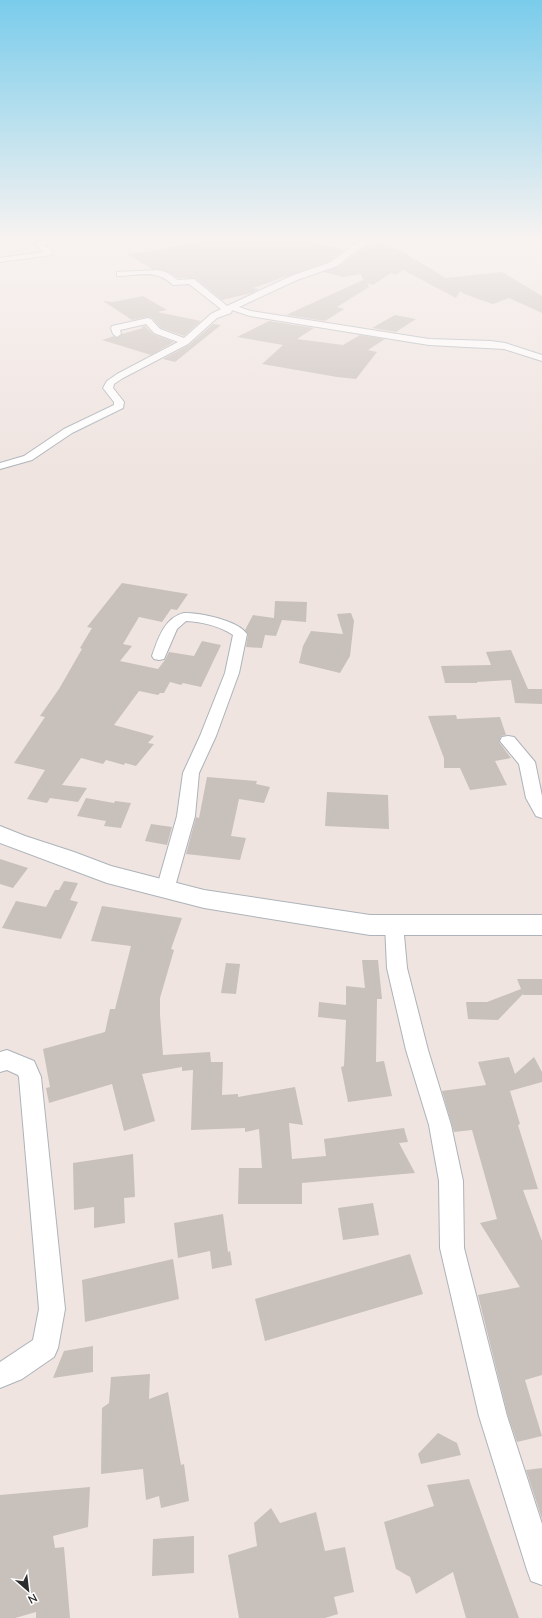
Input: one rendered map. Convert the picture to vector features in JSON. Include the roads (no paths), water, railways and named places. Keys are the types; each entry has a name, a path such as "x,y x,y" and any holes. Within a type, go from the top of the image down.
{"street":[{"path":"0,466 28,458 68,431 119,406 119,402 108,388 110,383 185,342 210,319 215,317"},
{"path":"274,317 365,330 408,340 505,346 542,358"},
{"path":"117,334 115,328 148,321 157,331 185,342"},
{"path":"159,656 169,632 179,619 184,617 225,625 238,630 240,634 232,673 208,736 191,773 186,816 165,890"},
{"path":"508,741 527,762 534,798 542,812"},
{"path":"0,834 17,842 66,858 107,874 204,899 370,925 542,925"},
{"path":"394,924 397,968 417,1050 440,1125 451,1181 452,1248 493,1416 542,1570"},
{"path":"0,1062 7,1060 26,1068 30,1077 52,1309 45,1348 13,1370 0,1375"}]}
